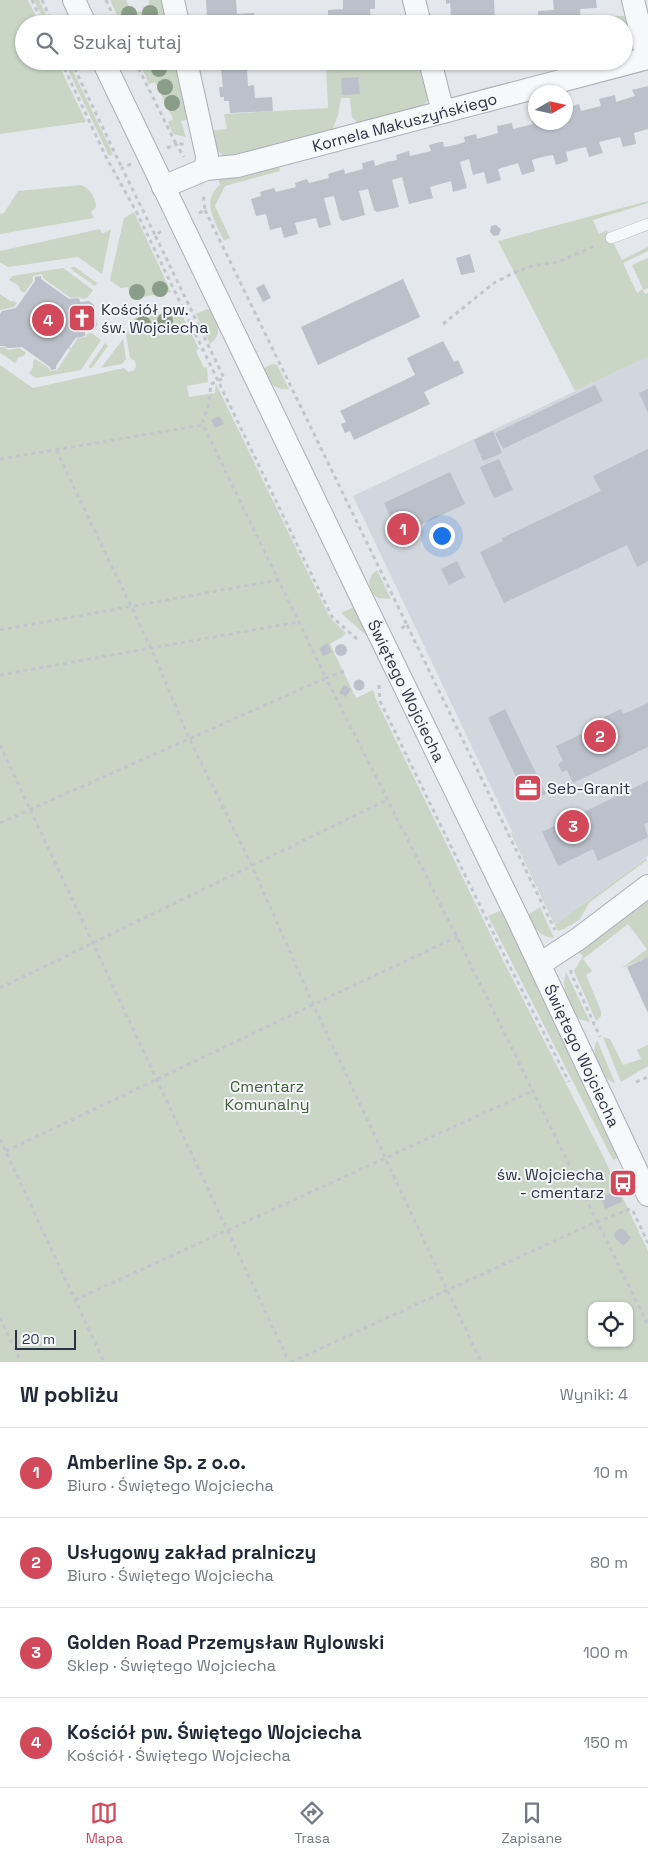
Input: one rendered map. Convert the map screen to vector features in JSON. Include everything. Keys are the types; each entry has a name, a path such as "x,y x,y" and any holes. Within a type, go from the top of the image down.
{"street":[{"path":"74,0 81,15"},
{"path":"173,0 176,15"},
{"path":"414,0 418,15"},
{"path":"633,0 647,58"},
{"name":"Kornela Makuszyńskiego","path":"633,62 647,58"},
{"name":"Świętego Wojciecha","path":"107,70 540,964 648,1195"},
{"path":"188,70 207,156 197,172"},
{"path":"432,70 443,112"},
{"name":"Kornela Makuszyńskiego","path":"163,187 197,172 237,166 602,70"},
{"path":"540,964 578,939 648,886"}],"lane":[{"path":"611,238 648,224"}],"path":[{"path":"32,0 39,15"},
{"path":"42,0 50,15"},
{"path":"106,0 113,15"},
{"path":"65,70 106,157 136,211 332,617 360,642"},
{"path":"75,70 224,378 211,384 203,425 298,622 648,1325"},
{"path":"139,70 176,144 197,172 203,193 205,210 556,934"},
{"path":"158,151 176,144 189,144"},
{"path":"122,168 138,160"},
{"path":"197,214 205,210"},
{"path":"155,235 163,231"},
{"path":"443,324 494,284 513,273 532,266 558,262 611,238"},
{"path":"0,459 203,425"},
{"path":"56,450 151,648 189,738 252,866 313,1004 481,1362"},
{"path":"0,630 278,580"},
{"path":"0,675 298,622"},
{"path":"398,629 407,625"},
{"path":"0,824 189,738 344,671"},
{"path":"378,679 380,701 507,961 573,1090"},
{"path":"0,745 290,1362 628,1209"},
{"path":"0,988 387,800"},
{"path":"6,1151 158,1080 313,1004 457,938"},
{"path":"574,964 571,973 600,1038"},
{"path":"636,1082 648,1077"},
{"path":"75,1300 532,1091"},
{"path":"0,1139 104,1362"},
{"path":"635,1216 648,1243"},
{"path":"0,1318 20,1362"}],"shaded area":[{"path":"648,357 648,856 556,924 353,496"}],"green space":[{"path":"0,0 28,0 36,15 15,15 15,70 61,70 86,122 0,134"},
{"path":"34,0 39,0 46,15 42,15"},
{"path":"110,0 126,0 132,12 149,11 149,0 166,0 168,15 117,15"},
{"path":"68,70 72,70 113,154 109,156"},
{"path":"143,70 180,70 191,119 181,121 186,137 173,134 168,122 173,119 155,82 149,84"},
{"path":"326,70 423,70 428,100 424,105 358,124 352,117 350,98 341,98 338,115 332,131 234,158 219,152 209,131 227,129 224,114 328,108"},
{"path":"278,163 280,171 225,186 215,206 230,238 224,241 214,220 210,205 214,192 220,185 218,178"},
{"path":"81,185 87,188 94,197 96,207 91,212 94,218 0,234 0,214 4,213 18,191"},
{"path":"648,201 648,203 593,220 599,234 607,230 622,260 648,247 648,251 623,263 637,293 643,289 632,265 648,258 648,288 643,290 645,294 648,293 648,357 575,391 498,241"},
{"path":"134,212 171,292 131,299 128,287 121,288 110,280 124,218"},
{"path":"100,229 102,234 111,229 102,274 78,257 8,267 0,262 0,251"},
{"path":"71,267 75,267 97,283 95,286 72,270"},
{"path":"63,268 93,290 87,298 71,298 43,278 42,274 33,276 33,281 24,293 20,290 19,286 9,280 12,276"},
{"path":"0,294 10,301 17,303 14,307 0,311"},
{"path":"207,309 210,310 218,327 215,340 210,344 196,314"},
{"name":"Cmentarz Komunalny","path":"180,311 199,349 196,351 204,368 207,367 208,382 187,386 189,397 215,393 216,384 330,618 346,633 330,644 356,698 373,690 377,702 504,962 603,1156 648,1251 648,1362 0,1362 0,365 33,388 124,368 128,372 133,371 136,367 135,361 130,358 126,334 135,330 134,318"},
{"path":"92,333 101,340 81,370 36,378 29,373 35,359 49,368 50,371 57,370 78,338 86,337 87,334"},
{"path":"123,339 126,359 122,364 101,368"},
{"path":"105,343 108,346 92,368 89,368 89,366"},
{"path":"0,347 8,350 20,348 26,353 24,356 19,357 15,363 0,353"},
{"path":"272,364 277,365 289,389 275,387 267,377 262,369"},
{"path":"377,570 391,599 378,598 370,588 371,576"},
{"path":"354,607 368,637 341,613"},
{"path":"512,832 556,924 646,858 647,860 590,902 579,920 558,931"},
{"path":"648,898 648,957 622,968 647,949 628,924 583,959 592,971 586,975 601,1011 601,1016 596,1021 574,971 583,956 578,952"},
{"path":"540,907 554,938 541,933 528,915"},
{"path":"500,911 618,1158 613,1160 488,916"},
{"path":"566,972 590,1022 579,1019 575,1014 565,992"},
{"path":"603,1037 610,1039 623,1065 641,1059 637,1050 648,1045 648,1066 621,1082"},
{"path":"597,1040 615,1083 605,1076 598,1065 595,1052"}],"building":[{"path":"206,0 236,0 237,14 254,13 254,15 207,15"},
{"path":"343,0 375,0 375,9 370,9 371,15 328,15 328,10 343,9"},
{"path":"446,0 494,0 495,15 451,15 450,3 446,4"},
{"path":"553,0 596,0 597,8 580,9 580,15 538,15 538,11 554,10"},
{"path":"221,70 247,70 248,86 254,85 255,98 272,97 273,111 230,113 229,101 224,101 224,97 220,97 219,87 223,87"},
{"path":"358,77 360,94 342,95 341,78"},
{"path":"648,86 648,129 634,133 636,144 623,147 620,137 599,142 603,153 589,157 586,147 576,149 566,152 568,161 556,165 553,155 542,157 532,160 535,171 522,175 518,163 498,169 501,180 487,184 484,172 473,175 469,159 460,162 467,188 453,192 451,181 430,187 433,198 409,204 402,177 392,180 399,207 377,212 374,210 368,189 359,191 365,215 343,221 340,219 334,196 324,198 331,225 319,228 316,218 295,223 298,234 284,238 281,227 270,230 266,214 256,216 251,199 261,196 260,192 274,188 276,192 296,187 295,183 307,179 309,183 329,178 328,174 344,169 345,174 363,169 362,163 374,160 375,166 397,160 396,155 409,151 410,156 431,151 429,145 440,142 443,142 444,147 465,142 464,137 476,134 477,139 498,133 497,126 512,123 513,129 528,125 528,130 573,130 573,106 579,104 581,111 601,106 599,99 615,95 616,102 635,96 632,90"},
{"path":"496,225 501,229 499,235 494,236 490,232 491,226"},
{"path":"470,254 475,272 461,275 456,258"},
{"path":"41,276 41,279 69,299 79,298 80,302 89,301 94,305 97,325 94,330 85,331 85,336 76,338 69,347 72,350 68,348 56,369 51,370 50,367 22,347 8,348 0,346 0,314 2,311 16,308 35,281 35,277"},
{"path":"403,279 420,317 318,365 301,327"},
{"path":"264,284 271,298 263,302 256,288"},
{"path":"443,341 454,362 458,360 464,373 424,392 430,404 354,440 350,431 345,433 341,424 346,422 340,411 415,375 407,358"},
{"path":"595,385 603,401 503,449 495,433"},
{"path":"648,389 648,413 639,393"},
{"path":"219,416 224,424 215,428 211,420"},
{"path":"493,431 502,453 483,461 474,440"},
{"path":"648,449 648,561 637,567 627,545 504,603 480,552 503,541 502,538 601,491 593,476"},
{"path":"499,459 513,490 494,498 480,467"},
{"path":"450,472 465,504 399,535 384,503"},
{"path":"457,561 465,577 449,585 441,569"},
{"path":"327,643 332,652 323,656 319,648"},
{"path":"341,644 347,650 341,656 335,650"},
{"path":"357,680 361,680 364,685 363,689 357,690 354,687 354,683"},
{"path":"344,685 351,689 346,697 339,693"},
{"path":"648,703 648,747 573,783 567,770 562,772 558,764 563,761 556,746 607,722 604,717 621,709 623,714"},
{"path":"505,709 546,794 528,802 488,718"},
{"path":"648,781 648,822 644,824 648,837 598,861 593,849 558,866 542,832"},
{"path":"648,957 648,1013 627,967"},
{"path":"618,1191 622,1202 605,1209 601,1197"},
{"path":"618,1229 623,1229 631,1238 623,1246 614,1237"}],"place":[{"name":"Kościół pw. św. Wojciecha","path":"82,318"},
{"name":"Kościół pw. Świętego Wojciecha","path":"48,320"},
{"name":"Amberline Sp. z o.o.","path":"403,529"},
{"name":"Usługowy zakład pralniczy","path":"600,736"},
{"name":"Seb-Granit","path":"528,788"},
{"name":"Golden Road Przemysław Rylowski","path":"573,826"},
{"name":"św. Wojciecha - cmentarz","path":"623,1183"}]}
